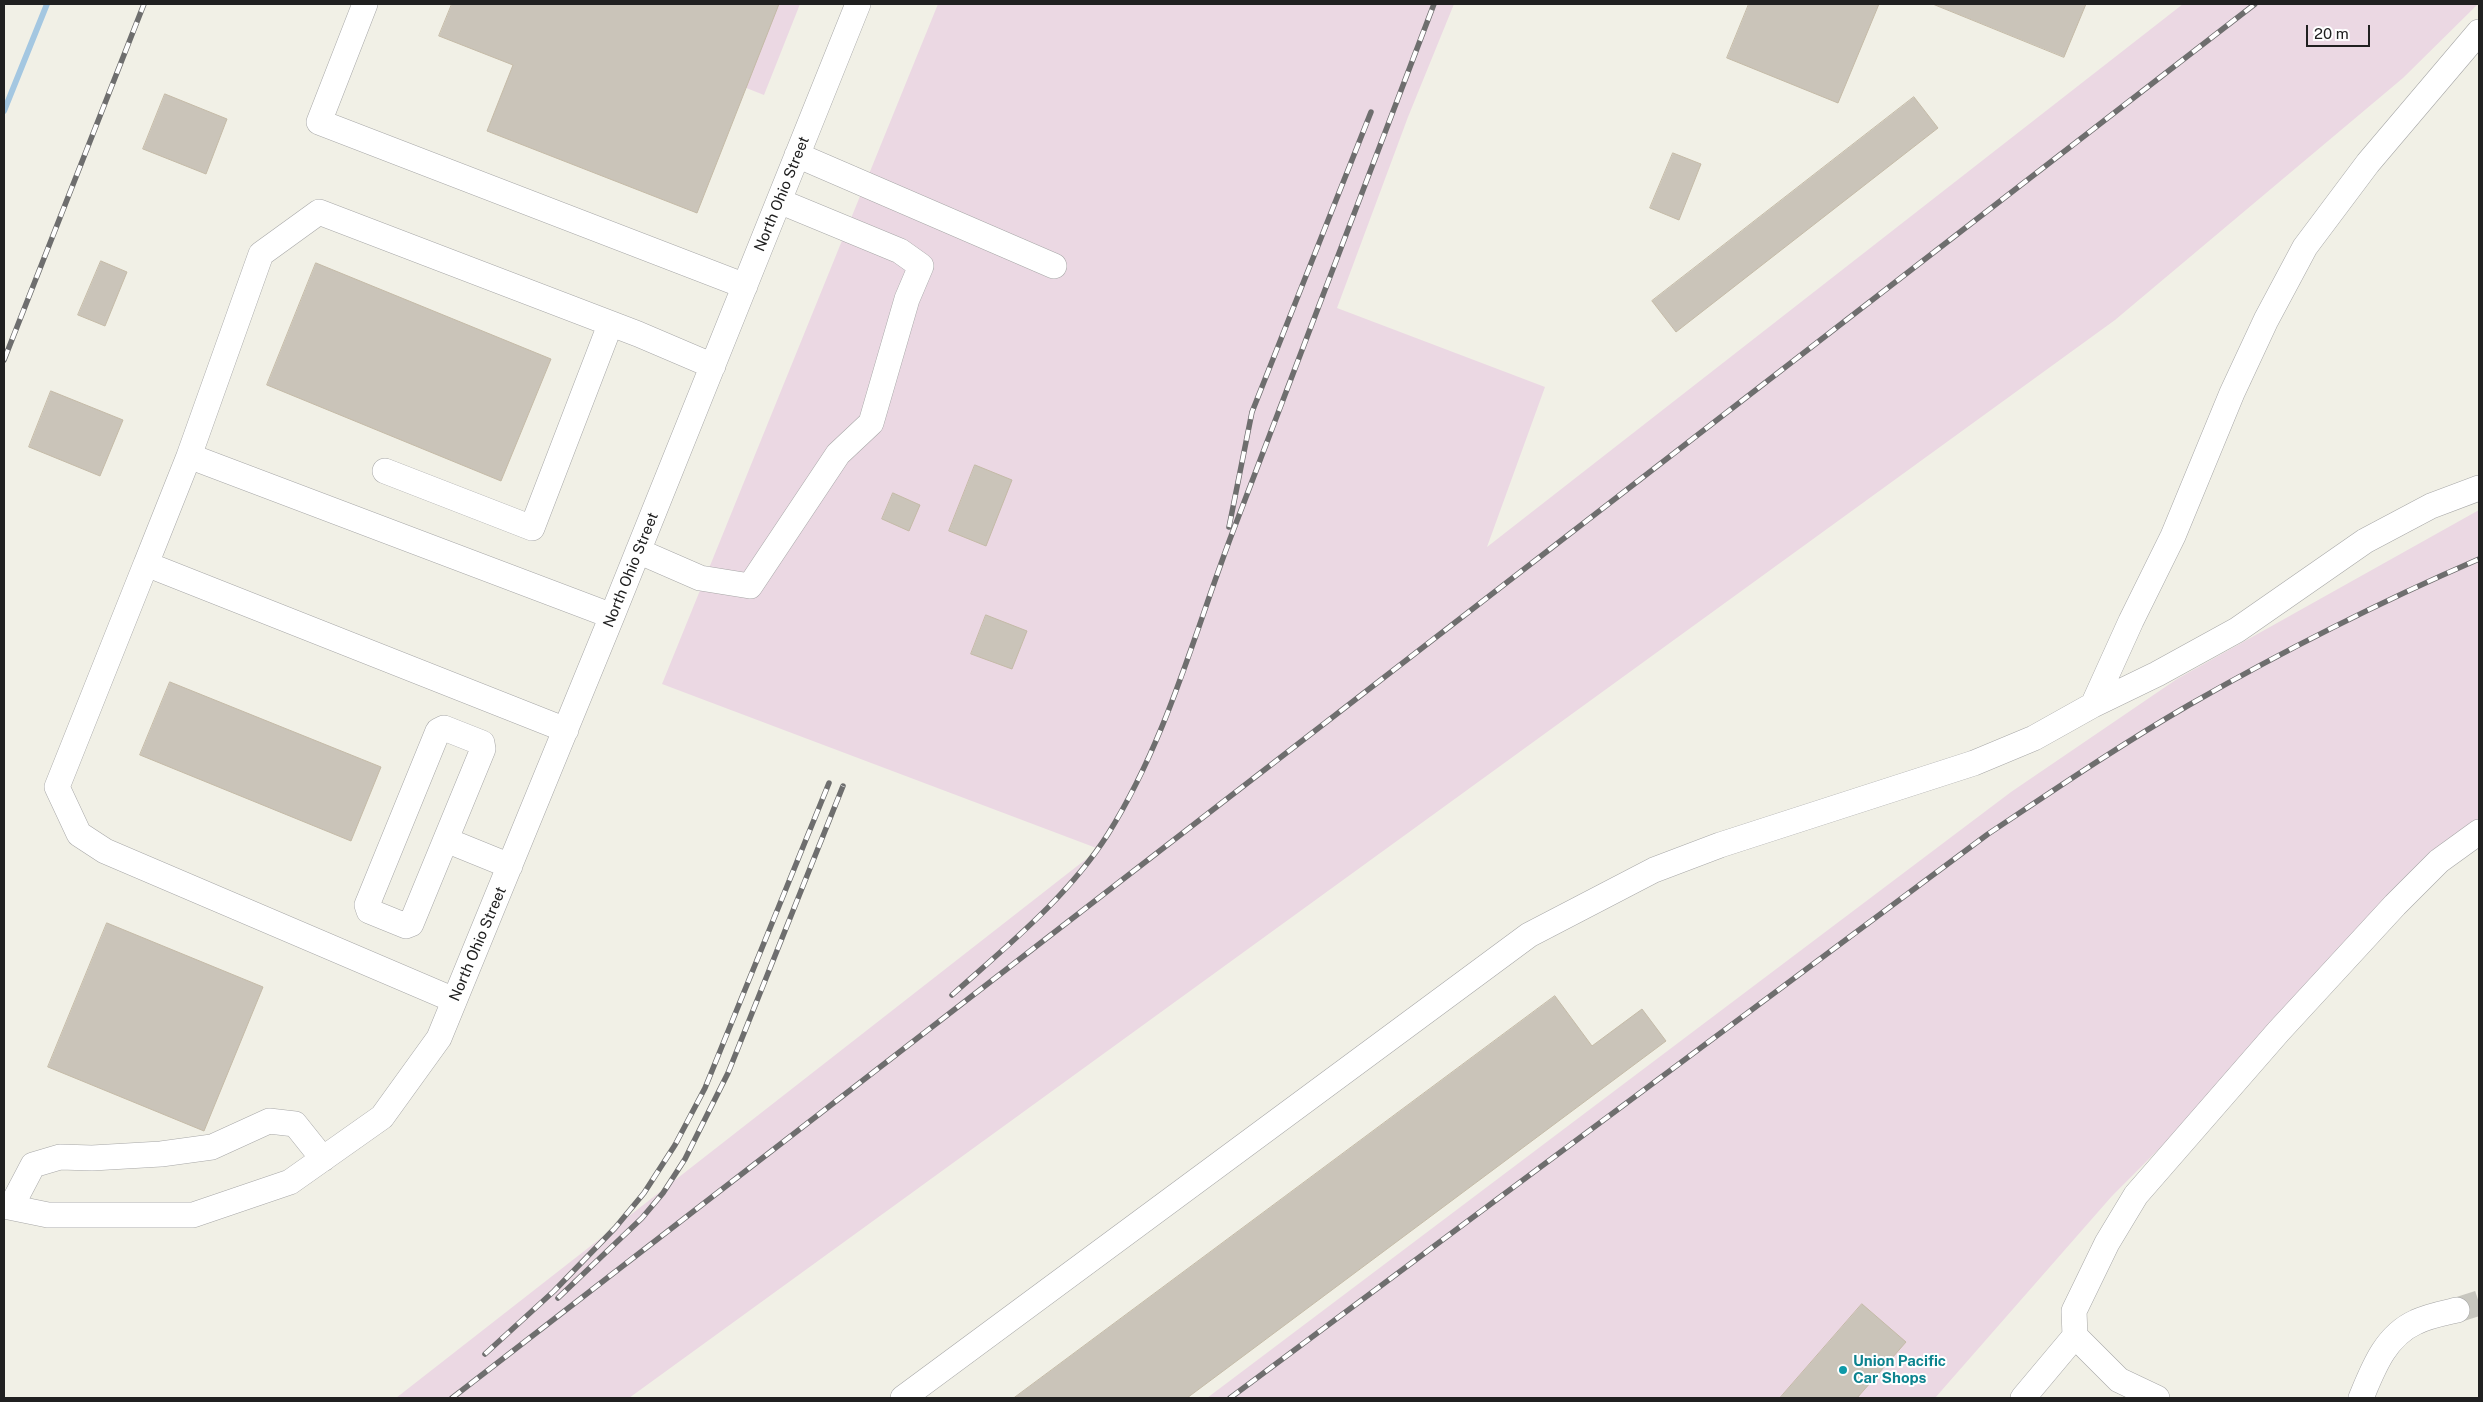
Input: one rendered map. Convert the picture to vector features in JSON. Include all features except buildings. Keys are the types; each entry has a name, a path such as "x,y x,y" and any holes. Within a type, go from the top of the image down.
{"street":[{"path":"365,4 319,122 745,286"},
{"name":"North Ohio Street","path":"7,1206 48,1215 193,1215 290,1182 382,1116 439,1038 566,730 858,4"},
{"path":"2093,705 2131,621 2173,536 2232,393 2266,320 2305,247 2368,164 2479,32"},
{"path":"797,155 1054,266"},
{"path":"638,551 700,578 750,586 838,454 871,423 907,298 921,266 900,251 779,201"},
{"path":"454,1000 104,852 79,834 57,787 189,456 261,254 319,212 713,366"},
{"path":"384,471 532,528 610,325"},
{"path":"189,456 612,616"},
{"path":"903,1398 1529,935 1654,870 1720,845 1974,763 2034,738 2093,705 2158,674 2236,630 2365,541 2431,506 2479,488"},
{"path":"146,564 566,730"},
{"path":"444,728 482,743 483,749 446,840 411,924 406,926 368,911 367,905 438,731 444,728"},
{"path":"2023,1398 2075,1336 2074,1311 2106,1243 2136,1195 2278,1032 2395,905 2439,861 2479,832"},
{"path":"446,840 510,866"},
{"path":"7,1206 33,1166 60,1157 92,1158 161,1154 212,1147 269,1121 295,1124 323,1159"},
{"path":"2361,1398 2376,1362 2391,1339 2415,1322 2457,1310"},
{"path":"2075,1336 2119,1380 2157,1398"}],"shaded area":[{"path":"534,4 800,4 764,95"},
{"path":"938,4 1454,4 1408,117 1337,308 1545,387 1487,547 2183,4 2478,4 2403,78 2115,320 629,1398 396,1398 1099,849 662,684"},
{"path":"2479,510 2479,828 2112,1196 1935,1398 1207,1398 2011,792 2177,679"}],"waterway":[{"path":"4,111 47,4"}],"tunnel":[{"path":"2457,1310 2479,1303"}],"railway":[{"path":"4,360 144,4"},
{"path":"952,995 1015,939 1075,879 1108,834 1146,763 1162,727 1230,539 1434,4"},
{"path":"452,1398 2255,4"},
{"path":"1229,527 1252,412 1371,112"},
{"path":"1230,1398 1988,834 2087,768 2224,685 2296,646 2479,559"},
{"path":"485,1354 554,1291 615,1228 644,1193 675,1145 705,1088 829,783"},
{"path":"558,1298 642,1218 663,1193 685,1159 728,1073 843,786"}],"place":[{"name":"Union Pacific Car Shops","path":"1843,1370"}]}
